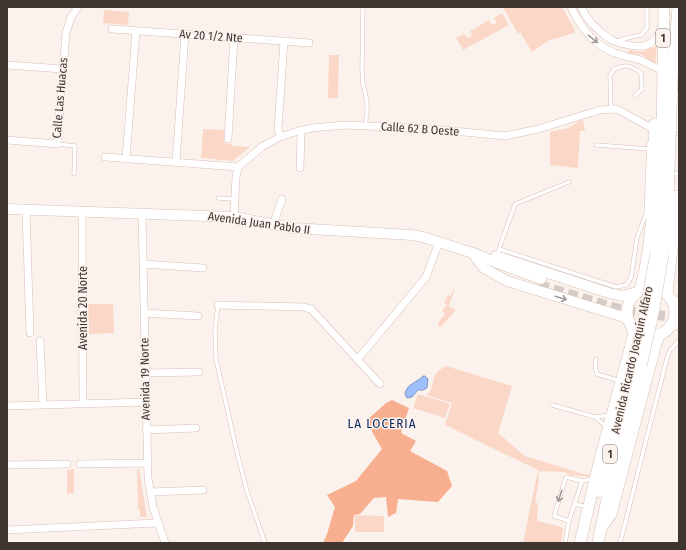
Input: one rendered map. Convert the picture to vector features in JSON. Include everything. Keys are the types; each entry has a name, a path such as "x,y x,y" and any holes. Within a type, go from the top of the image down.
{"main road":[{"name":"Avenida Ricardo Joaquín Alfaro","path":"659,254 664,7"},
{"name":"Avenida Ricardo Joaquín Alfaro","path":"598,543 637,367 644,322 659,254 667,227 672,81 678,24 678,7"},
{"path":"663,70 659,75 656,85 654,182 659,254 673,299 675,324 660,334 652,336 644,335 636,331 629,321 507,281 484,268 476,256 498,253 609,293 622,296 644,288 654,288 673,299"},
{"path":"637,367 634,334 627,310 628,303 638,291 646,267 659,254 674,232 678,173 679,120 678,96 672,81"},
{"name":"Avenida Juan Pablo II","path":"7,209 234,217 273,225 310,230 412,235 462,249 540,282"},
{"path":"580,543 621,381 637,367 656,343 660,334"},
{"name":"Avenida Ricardo Joaquín Alfaro","path":"586,543 590,524 637,367"}],"street":[{"name":"Calle Las Huacas","path":"7,140 57,144 62,69 68,24 78,7"},
{"path":"571,7 587,34 602,46 624,56 646,62 654,68 663,70"},
{"path":"581,7 596,28 611,40 637,47 650,45 656,40 664,20"},
{"name":"Av 20 1/2 Nte","path":"112,29 309,43"},
{"path":"126,159 136,31"},
{"path":"176,162 185,34"},
{"path":"228,139 234,38"},
{"path":"280,137 278,129 284,42"},
{"path":"7,64 62,69"},
{"path":"672,81 679,70"},
{"path":"611,109 617,109 654,134"},
{"name":"Calle 62 B Oeste","path":"238,167 263,146 280,137 301,130 344,125 505,136 538,129 600,110 611,109"},
{"path":"300,168 301,130"},
{"path":"105,157 238,167 234,217"},
{"path":"273,225 282,199"},
{"path":"26,210 30,333"},
{"name":"Avenida 20 Norte","path":"82,212 83,404"},
{"name":"Avenida 19 Norte","path":"142,214 147,463 150,492 157,522 165,543"},
{"path":"358,359 426,278 439,242"},
{"path":"143,264 203,268"},
{"path":"218,305 303,307 311,309 380,384"},
{"path":"144,313 198,316"},
{"path":"40,341 42,405"},
{"path":"145,373 199,372"},
{"path":"7,406 146,402"},
{"path":"146,430 196,428"},
{"path":"80,464 147,463"},
{"path":"7,465 67,464"},
{"path":"150,492 203,490"},
{"path":"7,530 157,522"}],"lane":[{"path":"363,7 362,68 363,84 367,101 365,126"},
{"path":"616,42 641,35 647,28 647,7"},
{"path":"611,109 610,76 614,69 624,66 632,66 641,73 642,90 635,96"},
{"path":"569,182 515,204 498,253 616,287 626,285 630,278 637,238 646,214 649,143 654,134"},
{"path":"57,144 75,146 74,174"},
{"path":"596,145 649,149"},
{"path":"218,198 235,199"},
{"path":"218,305 216,358 247,491 265,543"},
{"path":"620,543 667,358 670,350 679,341"},
{"path":"596,359 595,366 597,374 621,381"},
{"path":"552,405 596,418 608,429"},
{"path":"596,418 612,415"},
{"path":"569,521 554,516 566,477 582,481 595,479"},
{"path":"565,543 569,521 582,481"},
{"path":"575,504 588,507"}],"shaded area":[{"path":"503,7 562,7 575,30 574,33 548,41 532,52 520,32 518,34"},
{"path":"104,10 129,12 128,25 103,23"},
{"path":"502,13 509,25 463,50 456,38 464,34 467,38 472,36 470,31 489,20 492,25 497,23 494,18"},
{"path":"657,45 655,64 642,55 628,53 629,50 644,51"},
{"path":"329,55 339,55 338,98 328,98"},
{"path":"583,119 585,131 580,131 578,168 550,165 550,132 568,128"},
{"path":"203,129 224,130 224,143 232,144 232,146 250,147 233,161 201,158"},
{"path":"456,285 449,306 456,310 441,327 437,324 445,314 442,311 447,305 444,303"},
{"path":"88,304 113,304 114,333 89,334"},
{"path":"446,366 512,386 498,433 525,456 591,475 591,477 570,475 564,472 539,471 535,501 538,504 537,520 562,527 561,543 523,543 538,470 445,425 452,403 426,395 430,392 435,374"},
{"path":"418,394 450,404 445,418 413,408"},
{"path":"392,400 409,408 401,433 416,441 410,451 447,471 452,486 438,502 398,499 396,513 388,517 386,497 374,498 360,514 354,515 353,526 342,543 323,543 335,507 327,495 356,481 382,449 366,421 386,403"},
{"path":"74,469 74,493 67,494 67,470"},
{"path":"137,469 139,469 147,517 140,517 140,510 138,510"},
{"path":"355,515 384,516 384,532 355,532"}],"water":[{"path":"423,376 428,379 427,388 418,390 412,397 407,398 405,394 406,390 410,385"}],"tunnel":[{"path":"539,285 622,310 679,318"}],"district":[{"name":"LA LOCERIA","path":"382,423"}]}
